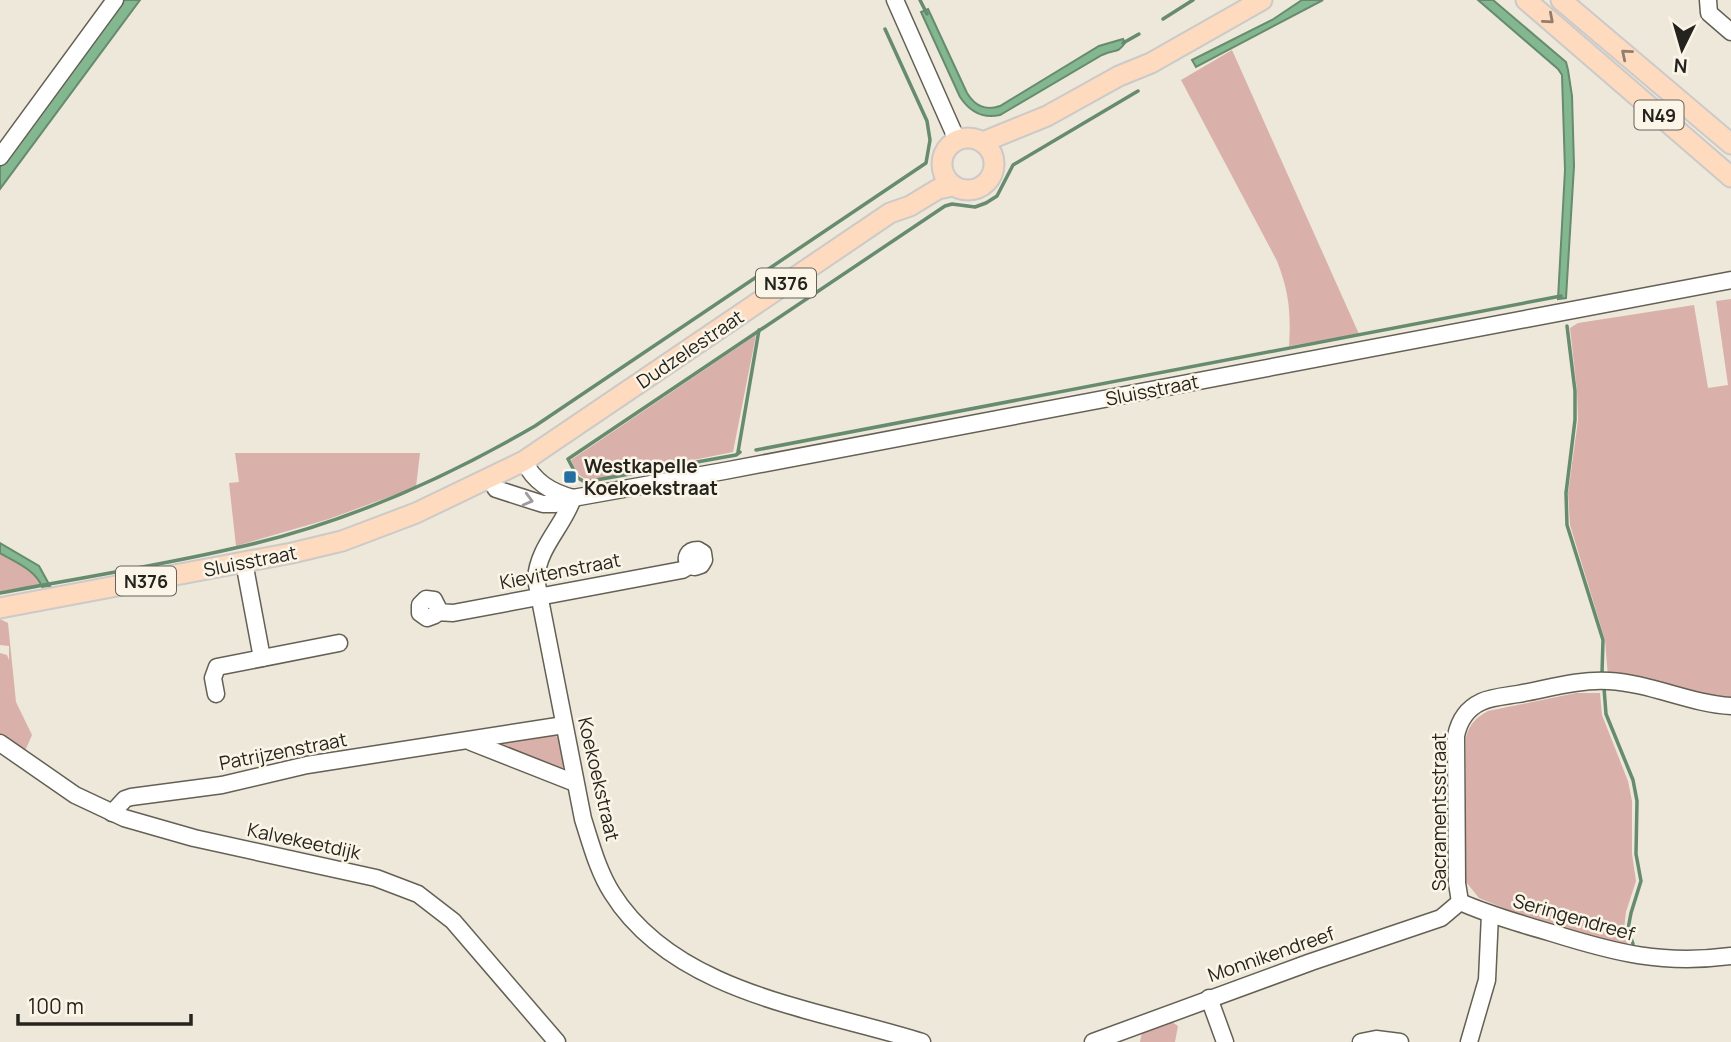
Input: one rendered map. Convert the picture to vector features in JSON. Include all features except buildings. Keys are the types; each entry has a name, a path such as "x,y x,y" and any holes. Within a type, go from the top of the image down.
{"main road":[{"path":"1119,76 1147,54 1240,0"},
{"path":"957,140 966,138 983,142 1047,116 1119,76 1151,63 1262,0"},
{"name":"N49","path":"1526,0 1731,177"},
{"name":"N49","path":"1561,0 1731,144"},
{"path":"994,159 1047,116"},
{"name":"N376","path":"947,178 944,152 957,140"},
{"path":"947,178 962,190 972,190 990,179 994,170 994,159 983,142"},
{"name":"Dudzelestraat","path":"524,461 890,214 904,197 947,178"},
{"name":"Sluisstraat","path":"0,608 292,553 355,536 416,513 524,461"}],"street":[{"path":"0,158 115,0"},
{"path":"895,0 957,140"},
{"path":"1708,0 1709,13 1731,32"},
{"name":"Sluisstraat","path":"490,479 496,489 543,504 556,504 573,498 1731,281"},
{"path":"524,461 540,483 550,490 573,498"},
{"name":"Koekoekstraat","path":"573,498 568,511 550,536 537,568 536,579 591,847 612,893 652,938 700,972 735,987 922,1042"},
{"path":"244,562 262,658"},
{"name":"Kievitenstraat","path":"437,612 453,613 682,570 690,566"},
{"path":"216,694 213,678 217,667 339,643"},
{"name":"Sacramentsstraat","path":"1490,914 1460,902 1457,883 1456,736 1464,715 1473,707 1482,701 1502,697 1570,684 1608,681 1639,685 1731,706"},
{"name":"Patrijzenstraat","path":"112,813 125,799 131,797 222,785 307,765 564,725"},
{"name":"Patrijzenstraat","path":"468,741 576,783"},
{"name":"Kalvekeetdijk","path":"0,743 75,795 112,813 194,838 376,878 418,894 453,921 557,1042"},
{"name":"Monnikendreef","path":"1093,1042 1209,998 1441,918 1460,902"},
{"path":"1469,1042 1487,980 1490,914"},
{"name":"Seringendreef","path":"1490,914 1638,957 1668,960 1731,956"},
{"path":"1209,998 1225,1042"},
{"path":"1361,1042 1376,1039 1400,1042"}],"shaded area":[{"path":"124,0 140,0 0,189 0,165"},
{"path":"1302,0 1323,0 1196,67 1192,60 1272,20"},
{"path":"1478,0 1493,0 1566,62 1572,96 1574,166 1566,298 1558,299 1565,170 1562,75"},
{"path":"928,9 967,93 973,101 985,108 1000,106 1099,46 1123,39 1125,43 1000,115 988,116 968,107 960,97 921,12"},
{"path":"1232,50 1359,334 1289,346 1288,302 1277,261 1181,80"},
{"path":"1731,299 1731,704 1608,677 1605,640 1570,525 1568,493 1578,420 1570,328 1578,323 1694,305 1708,388 1728,385 1716,301"},
{"path":"756,335 733,452 594,480 585,479 579,474 571,460"},
{"path":"235,453 420,453 416,487 329,519 236,546 229,483 239,482"},
{"path":"0,543 39,566 50,586 42,587 30,571 0,553"},
{"path":"0,553 33,573 42,584 0,592"},
{"path":"0,619 8,623 16,702 32,735 25,751 0,736 0,653 7,655 9,660 9,646 0,645"},
{"path":"1576,693 1600,693 1602,715 1628,781 1632,801 1632,854 1636,881 1626,912 1624,929 1628,946 1508,910 1479,898 1466,882 1466,737 1469,728 1488,711"},
{"path":"551,733 562,740 566,763 562,769 501,746 503,740"},
{"path":"1171,1021 1178,1026 1175,1042 1140,1042 1142,1032"}],"waterway":[{"path":"920,0 927,14"},
{"path":"1163,19 1193,0"},
{"path":"0,593 206,554 314,527 390,499 464,465 535,426 926,163 930,140 927,121 885,29"},
{"path":"1123,43 1139,34"},
{"path":"740,452 736,455 585,482 578,478 568,459 945,206 952,204 975,207 997,196 1013,165 1138,91"},
{"path":"756,450 1561,296"},
{"path":"1567,326 1575,391 1575,420 1566,493 1567,525 1603,640 1602,673"},
{"path":"738,452 759,330"},
{"path":"1604,688 1606,714 1633,780 1637,801 1636,854 1641,881 1628,929 1633,944"}],"place":[{"name":"Westkapelle Koekoekstraat","path":"570,477"}]}
